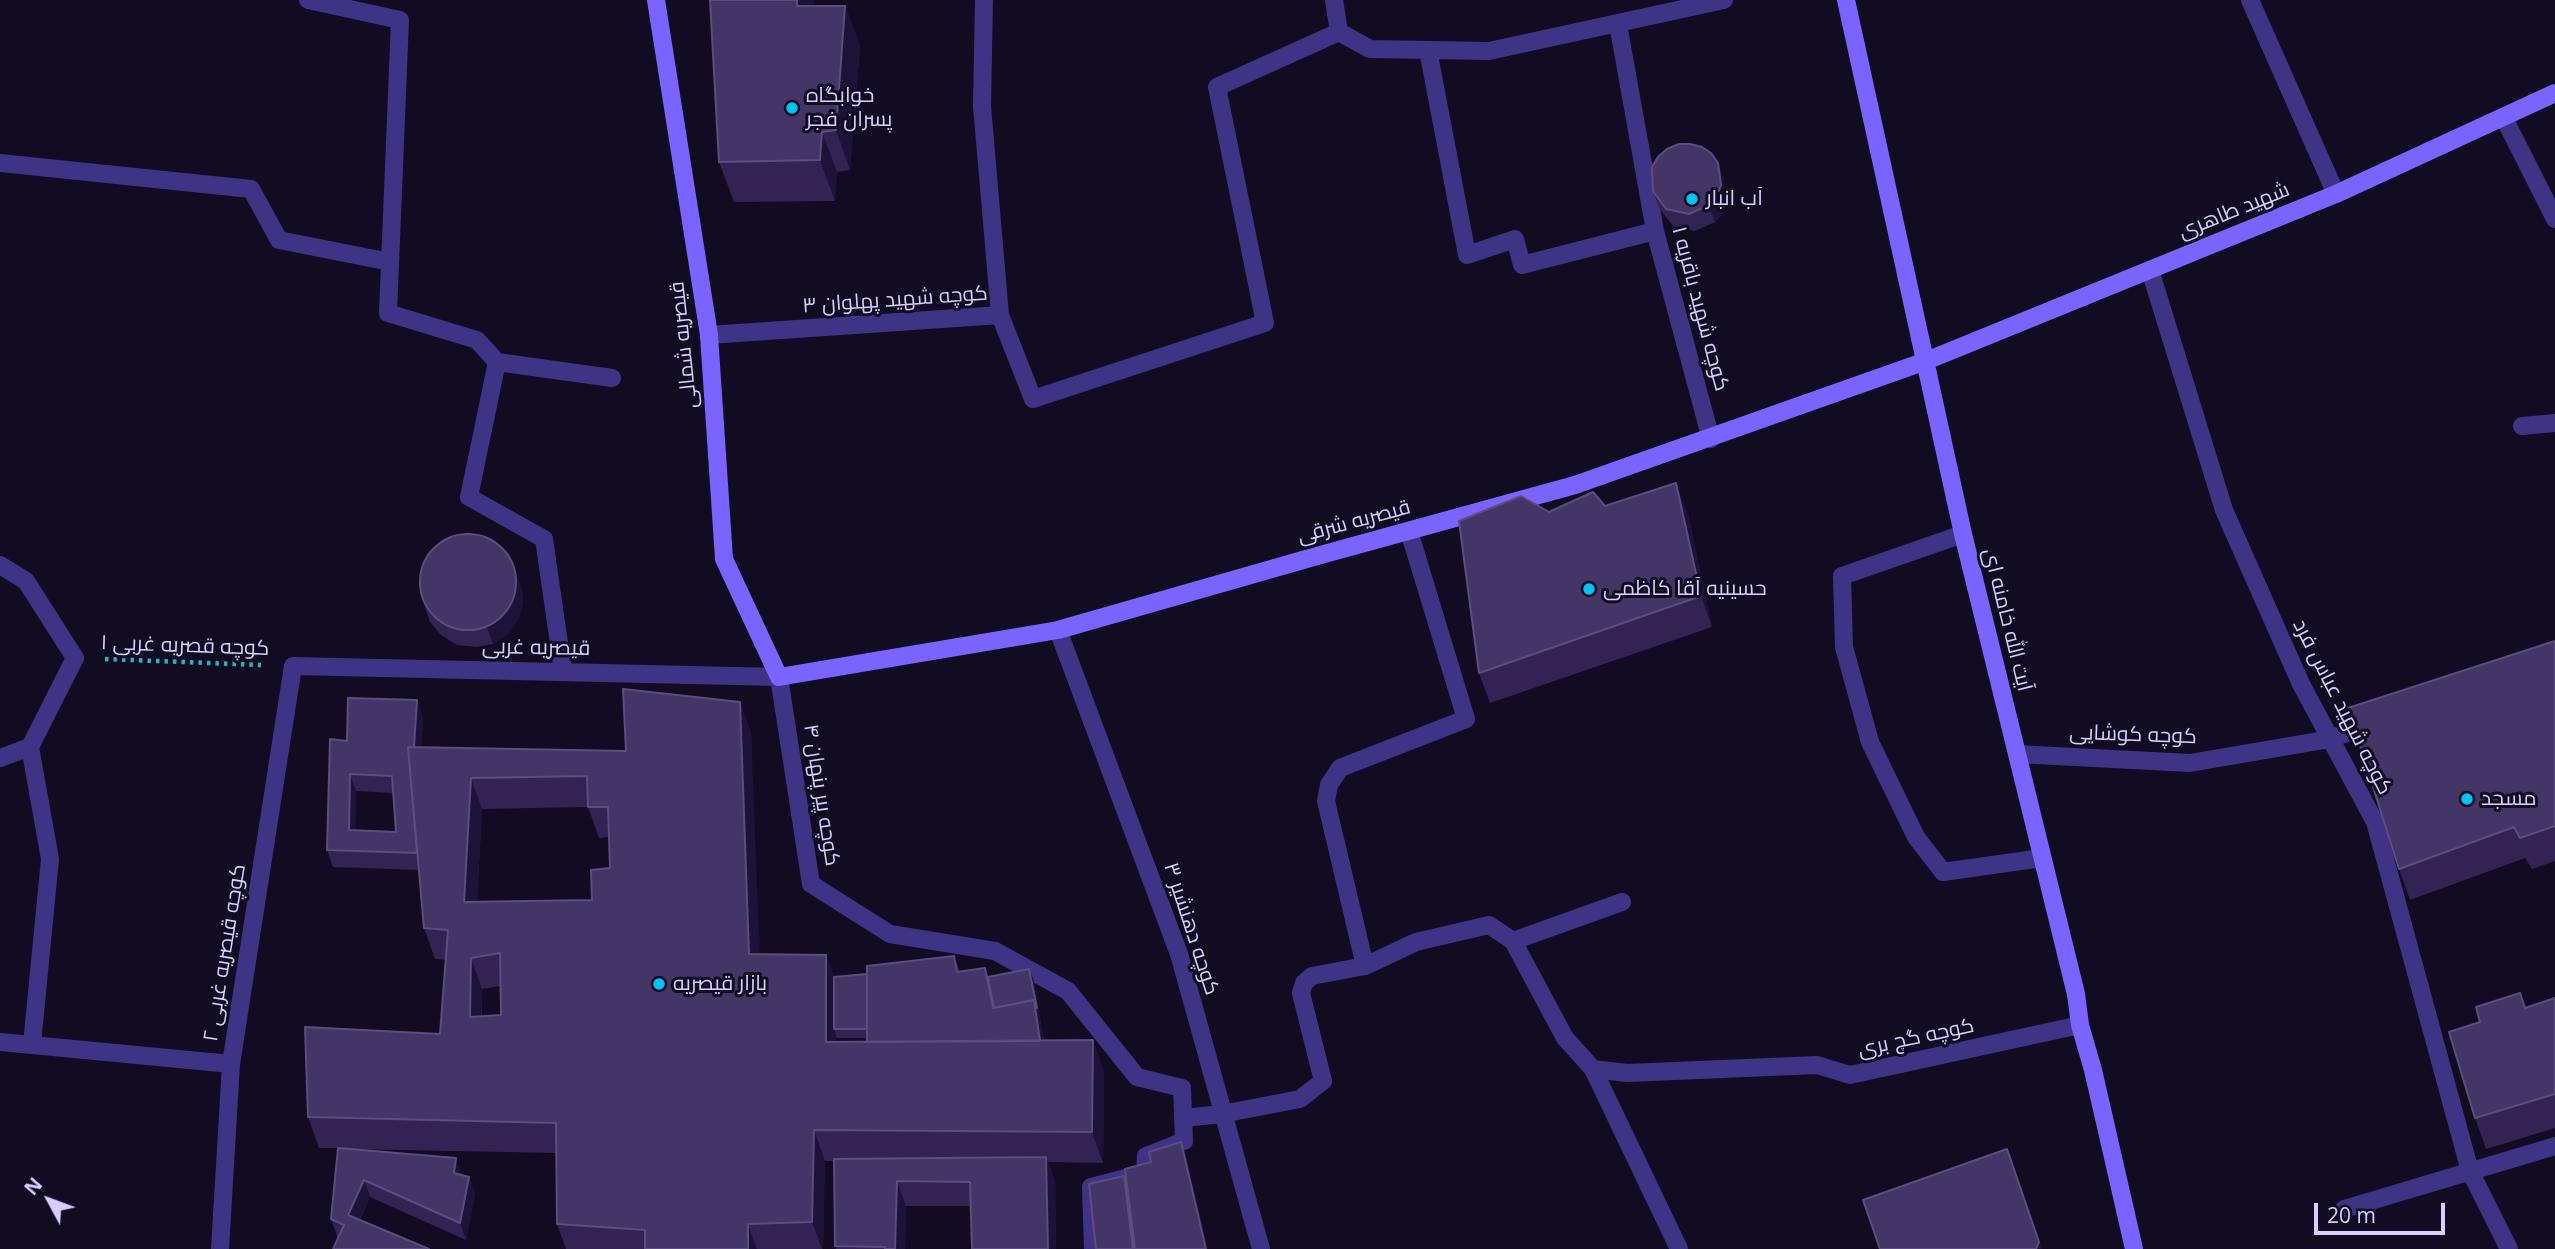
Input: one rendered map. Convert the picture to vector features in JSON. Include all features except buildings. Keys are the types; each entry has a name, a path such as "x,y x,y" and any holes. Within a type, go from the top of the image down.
{"main road":[{"name":"قیصریه شمالی","path":"656,0 709,335 723,559 779,677"},
{"name":"آیت الله خامنه ای","path":"1846,0 1963,534 2076,995 2080,1025 2134,1249"},
{"name":"شهید طاهری","path":"1926,361 2336,194 2555,93"},
{"name":"قیصریه شرقی","path":"779,677 1058,630 1575,485 1926,361"}],"street":[{"path":"308,0 400,20 388,313 477,340 497,362 612,378"},
{"name":"کوچه شهید پهلوان ۳","path":"709,335 1000,315 982,106 984,0"},
{"path":"1334,0 1339,32"},
{"path":"1339,32 1370,49 1489,51 1724,0"},
{"path":"2250,0 2336,194"},
{"name":"کوچه شهید باقریه ۱","path":"1618,24 1655,231 1711,439"},
{"path":"1000,315 1033,399 1265,323 1217,87 1339,32"},
{"path":"1428,50 1467,255 1515,239 1522,265 1655,231"},
{"path":"2504,118 2555,219"},
{"path":"0,163 251,189 279,240 390,262"},
{"name":"کوچه شهید عباس فرد","path":"2150,270 2224,510 2301,684 2375,821 2470,1171 2509,1249"},
{"path":"497,362 469,497 544,539 563,671"},
{"path":"2522,426 2555,423"},
{"path":"1365,966 1326,801 1329,785 1340,768 1466,719 1409,531"},
{"path":"1963,534 1842,576 1843,647 1870,742 1916,837 1943,872 2042,858"},
{"path":"0,565 26,582 75,658 30,747 50,859 32,1044"},
{"name":"کوچه دهنشیر ۳","path":"1058,630 1179,954 1261,1249"},
{"name":"قیصریه غربی","path":"293,666 779,677"},
{"name":"کوچه قیصریه غربی ۲","path":"220,1249 231,1064 293,666"},
{"name":"کوچه پیر پنهان ۴","path":"779,677 811,884 890,934 995,951 1068,991 1137,1077 1182,1088 1183,1118"},
{"name":"کوچه کوشایی","path":"2017,754 2190,763 2330,739 2393,715"},
{"path":"0,758 30,747"},
{"path":"1513,941 1622,902"},
{"path":"1093,1249 1091,1187 1145,1173 1146,1156 1184,1141 1183,1118 1222,1114 1300,1099 1323,1081 1301,993 1304,983 1312,976 1365,966 1416,942 1489,925 1513,941 1564,1038 1593,1069 1679,1249"},
{"name":"کوچه گچ بری","path":"1593,1069 1627,1073 1817,1065 1850,1076 2080,1025"},
{"path":"0,1042 231,1064"},
{"path":"2344,1209 2555,1146"}],"path":[{"name":"کوچه قصریه غربی ۱","path":"75,658 293,666"}],"place":[{"name":"خوابگاه پسران فجر","path":"792,108"},
{"name":"آب انبار","path":"1692,199"},
{"name":"حسینیه آقا کاظمی","path":"1589,589"},
{"name":"مسجد","path":"2467,799"},
{"name":"بازار قیصریه","path":"659,984"}]}
